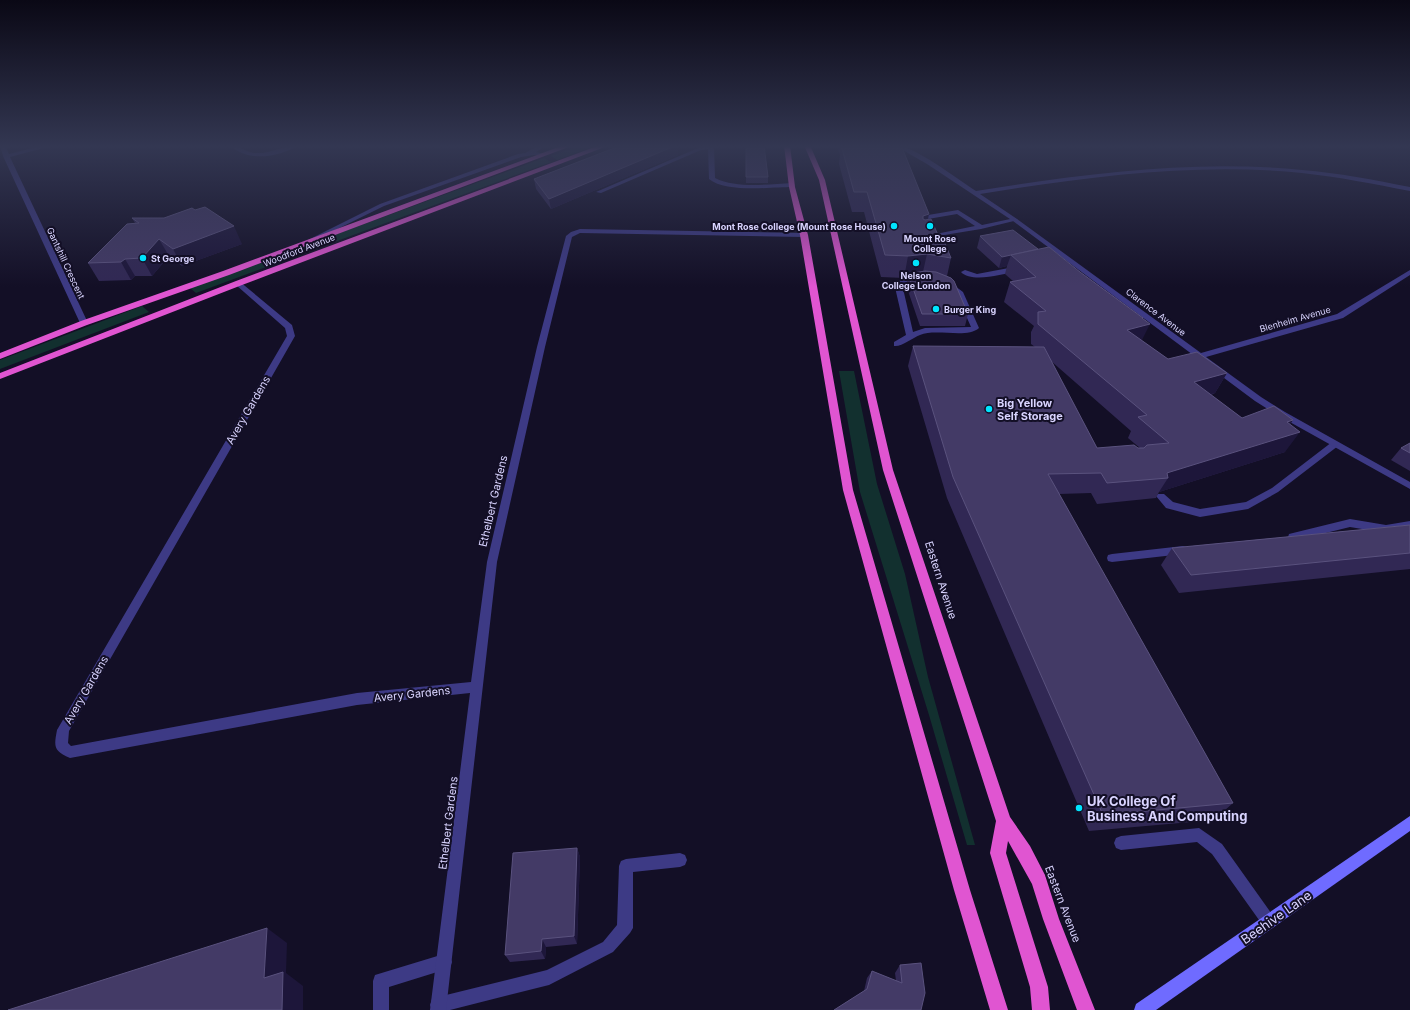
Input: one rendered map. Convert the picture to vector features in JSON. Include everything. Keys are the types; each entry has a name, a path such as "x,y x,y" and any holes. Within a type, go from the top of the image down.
{"highway":[{"name":"Woodford Avenue","path":"0,356 84,323 218,276 442,192"},
{"name":"Woodford Avenue","path":"0,376 239,283 481,192"},
{"path":"794,192 804,235 848,490 962,890 999,1010"},
{"name":"Eastern Avenue","path":"825,192 888,470 1004,821 1024,852 1039,881 1051,919 1086,1010"},
{"path":"1004,821 998,853 1039,987 1041,1010"}],"main road":[{"name":"Beehive Lane","path":"1142,1010 1410,823"}],"street":[{"name":"Gantshill Crescent","path":"23,192 84,323"},
{"path":"307,242 382,205 418,192"},
{"path":"975,193 980,192"},
{"name":"Clarence Avenue","path":"975,193 1015,220 1064,259 1270,406 1410,486"},
{"path":"928,217 958,212 981,227"},
{"path":"922,239 1015,220"},
{"name":"Ethelbert Gardens","path":"438,1007 492,562 541,347 569,236 573,233 580,232 804,235"},
{"path":"965,272 969,275 977,276 1030,266"},
{"name":"Blenheim Avenue","path":"1199,356 1340,316 1410,272"},
{"path":"910,336 898,283 906,280 928,279"},
{"path":"897,344 910,336 925,330 970,330 975,328 959,292 953,286 941,280"},
{"name":"Avery Gardens","path":"239,283 289,327 291,336 63,730 61,746 70,752 357,699 477,687"},
{"path":"1160,496 1170,506 1200,513 1248,505 1275,490 1335,444"},
{"path":"1281,538 1304,535 1350,523 1386,529 1410,525"},
{"path":"1112,558 1197,548"},
{"path":"1121,844 1199,835 1217,849 1269,922"},
{"path":"438,1007 549,977 608,947 625,928 626,866 680,860"},
{"path":"381,1010 380,981 444,962"}],"green space":[{"path":"451,192 469,192 196,293 190,288"},
{"path":"142,306 149,312 0,369 0,360"},
{"path":"839,371 854,371 877,484 905,574 928,677 975,845 967,845 929,715 860,492"}],"building":[{"path":"544,192 565,192 549,199"},
{"path":"867,192 920,192 929,214 923,216 923,219 931,219 938,235 941,234 951,258 927,254 908,256 885,255"},
{"path":"205,207 234,226 173,249 159,239 142,258 125,259 121,262 88,263 127,224 139,223 132,218 164,218 192,208 195,210"},
{"path":"1013,230 1038,249 1002,257 980,236"},
{"path":"1049,247 1150,324 1127,330 1168,359 1197,352 1227,373 1194,382 1242,418 1274,406 1293,420 1287,422 1300,432 1167,473 1168,478 1107,483 1101,473 1048,474 1233,803 1103,815 953,477 913,346 1044,347 1097,448 1134,445 1138,448 1144,448 1147,445 1169,443 1138,417 1147,415 1038,324 1038,312 1046,311 1010,282 1036,277 1011,255"},
{"path":"925,271 936,272 951,278 954,281 968,314 922,314 908,274"},
{"path":"1410,443 1410,453 1401,448"},
{"path":"1410,525 1410,553 1191,575 1172,548"},
{"path":"577,848 574,936 542,939 541,951 505,955 513,853"},
{"path":"267,928 264,978 283,972 282,1010 8,1010"},
{"path":"921,963 925,993 921,1010 834,1010 867,989 872,971 902,983 900,965"}],"place":[{"name":"Mont Rose College (Mount Rose House)","path":"894,226"},
{"name":"Mount Rose College","path":"930,226"},
{"name":"St George","path":"143,258"},
{"name":"Nelson College London","path":"916,263"},
{"name":"Burger King","path":"936,309"},
{"name":"Big Yellow Self Storage","path":"989,409"},
{"name":"UK College Of Business And Computing","path":"1079,808"}]}
